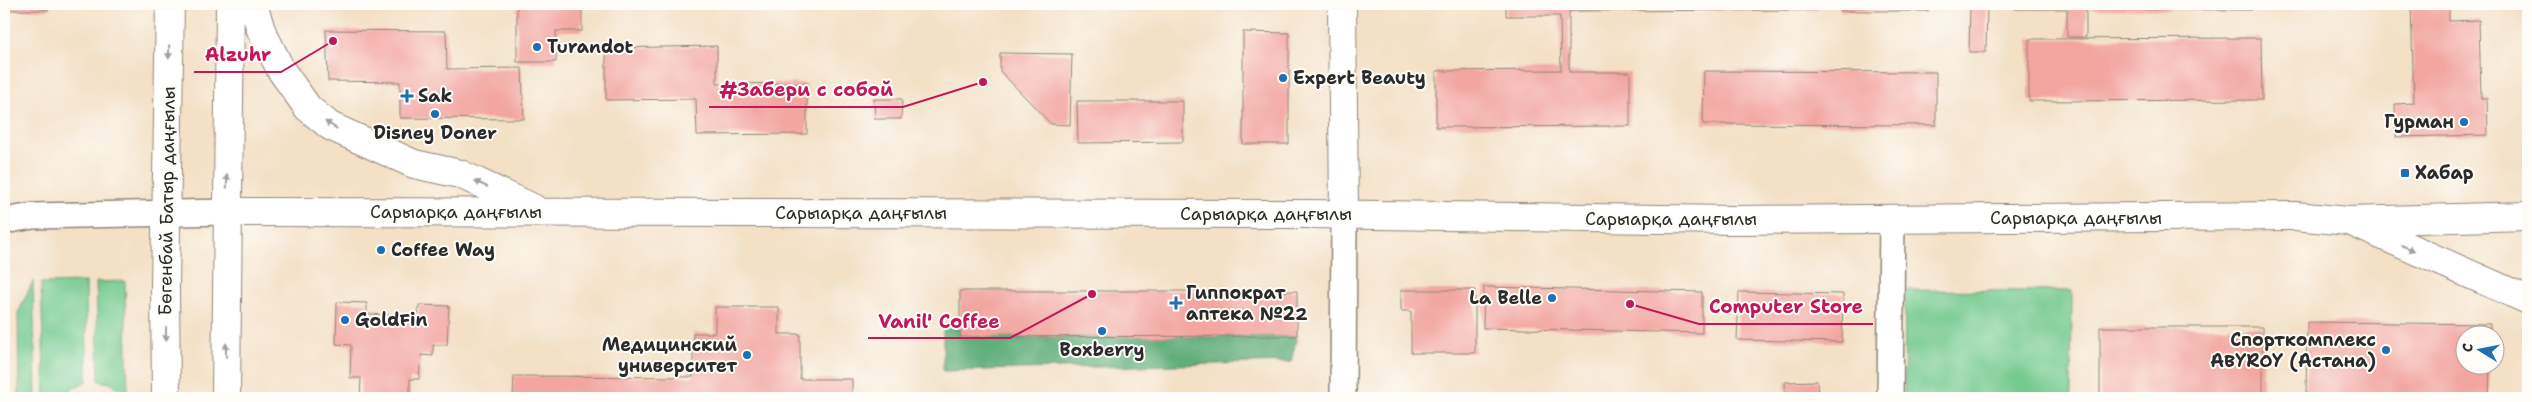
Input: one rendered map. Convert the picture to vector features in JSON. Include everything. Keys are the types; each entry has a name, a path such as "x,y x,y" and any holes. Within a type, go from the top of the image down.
{"main road":[{"name":"Бөгенбай Батыр даңғылы","path":"166,398 170,4"},
{"path":"226,398 230,4"},
{"path":"253,4 261,30 280,70 308,108 330,126 414,164 460,174 541,212"},
{"path":"1342,4 1344,215"},
{"name":"Сарыарқа даңғылы","path":"227,212 1344,215 1669,220 2294,216 2348,221 2528,216"},
{"path":"2348,221 2528,300"}],"street":[{"name":"Сарыарқа даңғылы","path":"4,221 33,216 227,212"},
{"path":"1343,398 1344,215"},
{"path":"1890,398 1892,219"}],"green space":[{"path":"33,281 36,398 19,398 18,313"},
{"path":"125,281 128,396 110,383 99,381 96,282"},
{"path":"86,282 87,381 73,388 62,398 45,398 41,283"},
{"path":"1905,290 2072,291 2071,398 1904,398"},
{"path":"960,324 960,337 1297,336 1291,362 943,371 943,329"}],"building":[{"path":"4,4 49,4 49,10 4,10"},
{"name":"Turandot","path":"517,4 582,4 582,31 556,31 556,62 517,62"},
{"path":"1506,4 1817,4 1817,10 1569,11 1569,72 1630,72 1630,126 1436,127 1436,71 1561,70 1560,16 1506,16"},
{"path":"1840,4 1928,4 1928,11 1840,11"},
{"path":"1970,4 1987,4 1986,52 1969,52"},
{"path":"2015,4 2252,4 2252,10 2086,9 2086,37 2067,37 2067,9 2015,9"},
{"path":"2411,4 2449,4 2449,21 2479,20 2481,98 2487,98 2488,135 2396,137 2395,104 2414,103"},
{"path":"326,30 446,31 447,69 522,68 524,119 400,118 400,82 328,81"},
{"path":"1243,32 1289,33 1289,144 1243,144"},
{"path":"2261,38 2262,100 2029,101 2029,39"},
{"path":"717,46 717,84 807,83 807,134 697,135 696,99 606,100 606,48"},
{"path":"1000,53 1072,54 1070,125 1051,124 1000,71"},
{"path":"1704,71 1936,72 1936,125 1703,124"},
{"path":"874,99 902,99 901,119 875,119"},
{"path":"1077,101 1183,101 1183,142 1078,143"},
{"path":"1484,287 1702,292 1702,333 1483,328"},
{"path":"1401,290 1475,290 1475,353 1411,353 1411,311 1401,311"},
{"path":"960,291 1297,291 1297,336 960,337"},
{"path":"1739,292 1843,294 1842,342 1737,340"},
{"path":"337,302 367,303 367,314 418,316 419,305 449,306 447,345 433,345 433,356 421,355 419,379 410,379 410,398 360,397 361,378 350,378 351,345 336,344"},
{"name":"Медицинский университет","path":"715,307 779,307 779,334 800,334 800,379 852,379 852,398 513,398 514,376 693,377 693,333 715,333"},
{"name":"Спорткомплекс ABYROY (Астана)","path":"2307,322 2490,324 2454,324 2454,374 2490,374 2489,398 2306,398"},
{"path":"2100,327 2263,327 2263,398 2100,398"},
{"path":"1817,381 1818,398 1786,398 1785,382"}],"place":[{"name":"Alzuhr","path":"333,41"},
{"name":"Turandot","path":"537,47"},
{"name":"Expert Beauty","path":"1283,78"},
{"name":"#Забери с собой","path":"983,82"},
{"name":"Sak","path":"407,96"},
{"name":"Disney Doner","path":"435,114"},
{"name":"Гурман","path":"2464,122"},
{"name":"Хабар","path":"2405,173"},
{"name":"Coffee Way","path":"381,250"},
{"name":"Vanil' Coffee","path":"1092,294"},
{"name":"La Belle","path":"1552,298"},
{"name":"Гиппократ аптека №22","path":"1176,303"},
{"name":"Computer Store","path":"1630,304"},
{"name":"GoldFin","path":"345,320"},
{"name":"Boxberry","path":"1102,331"},
{"name":"Спорткомплекс ABYROY (Астана)","path":"2386,350"},
{"name":"Медицинский университет","path":"747,355"}]}
